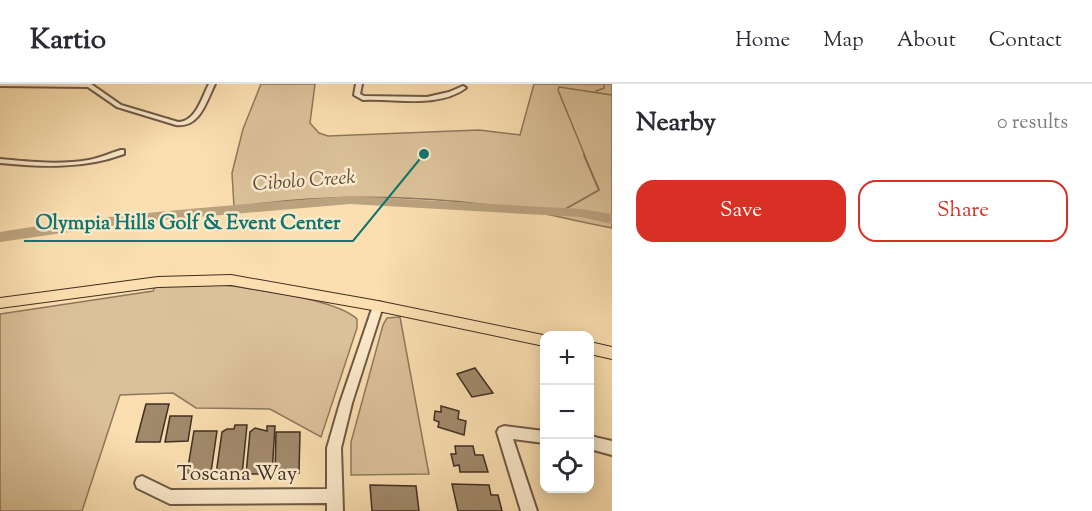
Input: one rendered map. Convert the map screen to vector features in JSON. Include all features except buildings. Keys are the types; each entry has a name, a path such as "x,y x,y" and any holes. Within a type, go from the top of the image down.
{"main road":[{"path":"0,303 133,284 190,279 254,282 540,339"},
{"path":"594,349 612,353"}],"street":[{"path":"0,84 89,85 119,106 185,125 194,119 212,84"},
{"path":"359,84 357,94 363,98 435,98 454,94 463,88"},
{"path":"0,162 69,166 92,163 121,152"},
{"path":"334,503 334,448 346,403 378,306"},
{"path":"529,511 504,432 540,436"},
{"path":"594,444 612,448"},
{"name":"Toscana Way","path":"142,483 170,497 334,503"}],"shaded area":[{"path":"261,84 315,84 310,123 319,133 328,136 479,130 520,135 534,84 612,84 612,228 513,208 466,202 400,198 333,198 234,207 232,173 243,129"},
{"path":"221,284 313,300 346,312 357,319 357,328 321,437 270,409 196,408 173,393 120,395 82,511 0,511 0,314 153,291 155,287"},
{"path":"400,317 429,474 351,475 351,442 383,325 387,318"}],"waterway":[{"path":"596,91 604,88 604,84"},
{"path":"585,156 558,90 559,87 612,95"},
{"path":"560,212 599,190 584,155"},
{"name":"Cibolo Creek","path":"0,237 139,217 350,200 581,213 612,219"}],"place":[{"name":"Olympia Hills Golf & Event Center","path":"424,154"}]}
